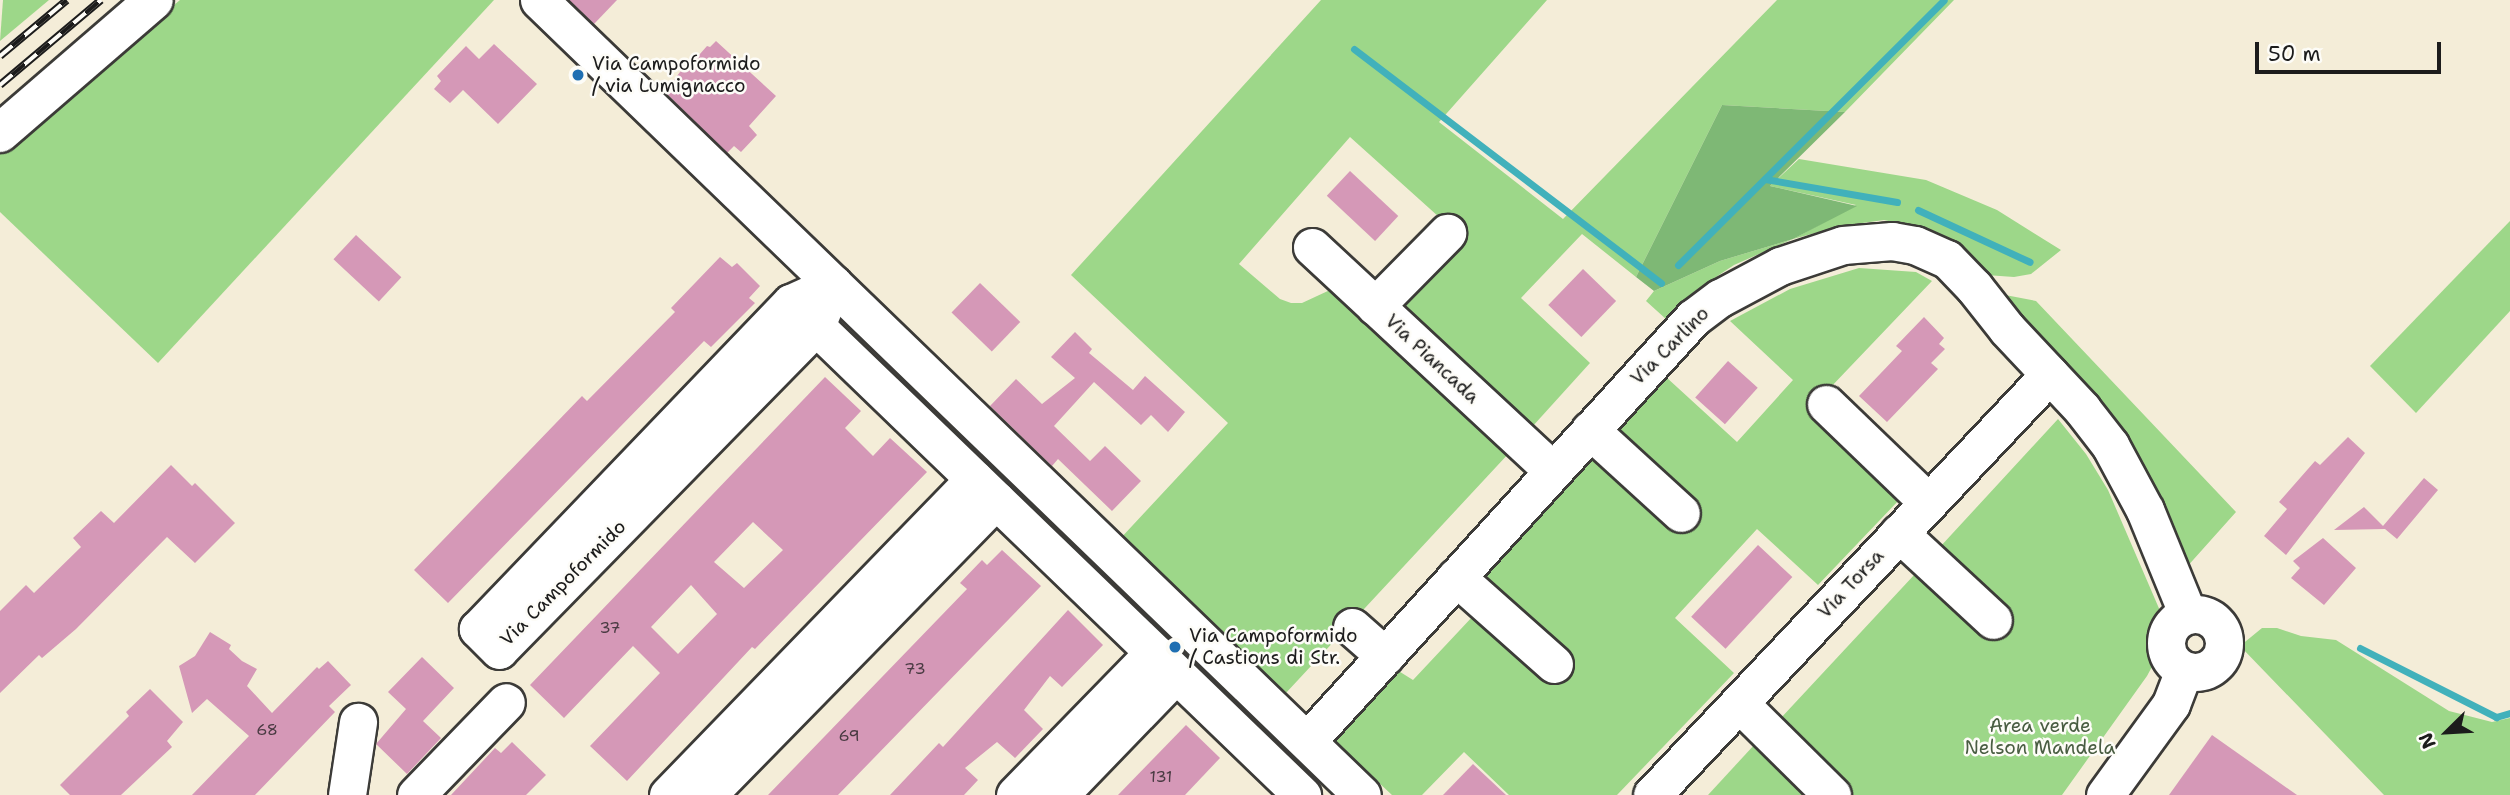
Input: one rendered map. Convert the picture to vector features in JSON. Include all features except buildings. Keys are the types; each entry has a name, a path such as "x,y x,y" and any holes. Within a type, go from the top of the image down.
{"main road":[{"path":"0,133 154,0"}],"street":[{"path":"539,0 1362,795"},
{"path":"1376,306 1447,233"},
{"name":"Via Carlino","path":"1307,741 1552,470 1705,308 1780,266 1843,245 1892,241 1914,245 1947,259 2082,409 2110,445 2130,479 2188,615 2173,624 2166,640 2170,658 2184,670 2171,704 2105,795"},
{"name":"Via Piancada","path":"1312,247 1552,470"},
{"name":"Via Campoformido","path":"803,314 499,650 478,629 833,284"},
{"path":"803,314 1302,795"},
{"name":"Via Torsa","path":"1652,795 2050,374"},
{"path":"1826,404 1928,502"},
{"path":"1590,430 1681,513"},
{"path":"668,795 985,489"},
{"path":"707,795 985,489"},
{"path":"1899,533 1993,620"},
{"path":"1456,577 1554,664"},
{"path":"1352,627 1385,656"},
{"path":"1015,795 1165,663"},
{"path":"1059,795 1165,663"},
{"path":"416,795 506,702"},
{"path":"1739,703 1832,795"},
{"path":"347,795 358,722"}],"green space":[{"path":"3,0 49,0 0,41"},
{"path":"180,0 494,0 158,363 0,212 0,153"},
{"path":"1321,0 1547,0 1439,122 1563,219 1777,0 1954,0 1845,112 1722,105 1636,277 1582,234 1521,298 1590,363 1532,427 1397,300 1459,235 1350,137 1239,264 1280,299 1291,303 1302,303 1330,290 1510,452 1285,694 1119,540 1228,423 1071,275"},
{"path":"1722,105 1845,112 1770,186 1857,206 1793,239 1720,261 1654,291 1636,277"},
{"path":"1799,159 1926,180 1997,210 2061,250 2031,274 2014,277 1986,275 1962,250 1928,230 1884,220 1841,226 1793,239 1856,205 1770,186"},
{"path":"2510,221 2510,311 2416,413 2370,366"},
{"path":"1793,239 1734,265 1695,291 1667,320 1646,301 1654,291 1720,261"},
{"path":"1859,268 1916,272 1932,281 1808,411 1899,500 1818,585 1757,529 1675,618 1734,673 1617,795 1509,795 1464,752 1422,795 1392,795 1331,738 1397,670 1413,680 1474,615 1545,680 1566,657 1481,577 1666,377 1737,442 1793,380 1730,321 1790,289"},
{"path":"2000,294 2036,301 2236,512 2185,569 2145,478 2108,409"},
{"name":"Area verde Nelson Mandela","path":"2058,419 2086,454 2108,490 2161,613 2152,642 2155,661 2147,676 2062,795 1841,795 1848,786 1780,719 1915,574 1987,637 2009,612 1940,547"},
{"path":"2262,628 2277,628 2301,636 2336,640 2449,711 2492,722 2510,718 2510,795 2384,795 2240,646"},
{"path":"1755,744 1810,795 1708,795"}],"waterway":[{"path":"1678,265 1944,0"},
{"path":"1354,49 1661,283"},
{"path":"1765,179 1897,202"},
{"path":"1918,210 2030,262"},
{"path":"2360,648 2496,717 2510,713"}],"railway":[{"path":"0,56 67,0"},
{"path":"0,85 101,0"}],"place":[{"name":"Via Campoformido / via Lumignacco","path":"578,75"},
{"name":"Via Campoformido / Castions di Str.","path":"1175,647"}]}
